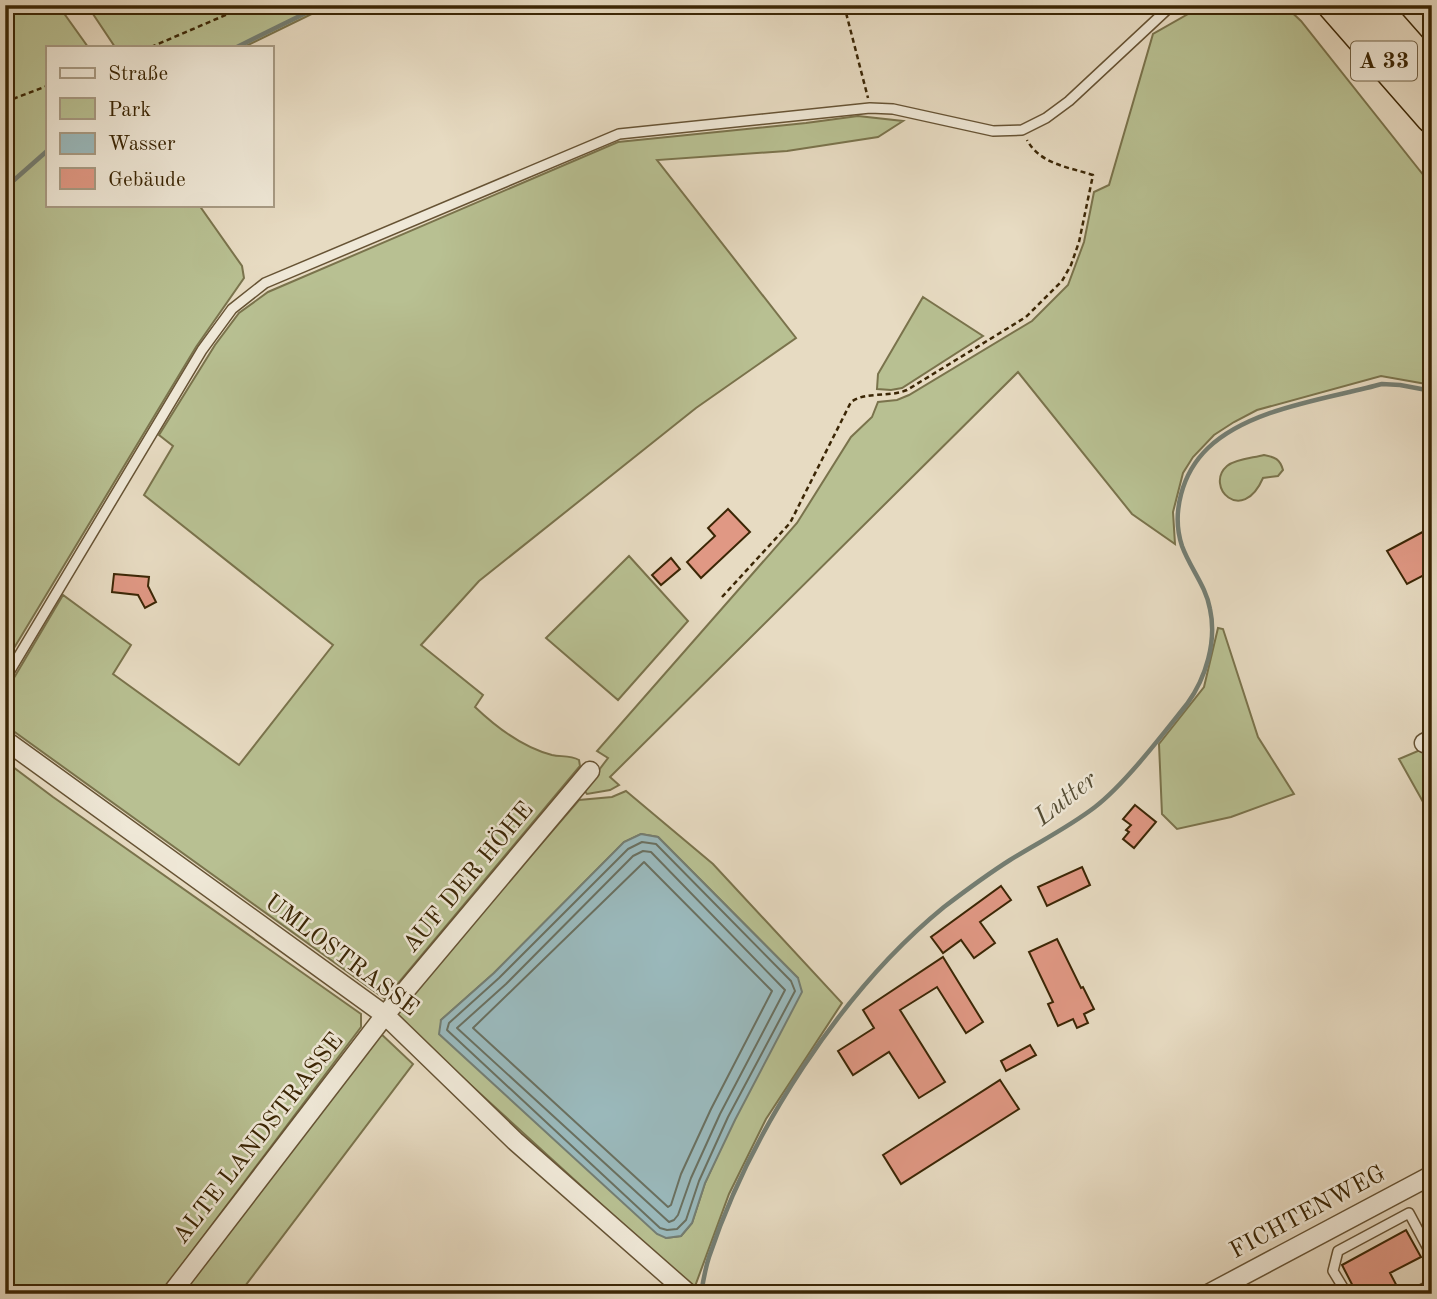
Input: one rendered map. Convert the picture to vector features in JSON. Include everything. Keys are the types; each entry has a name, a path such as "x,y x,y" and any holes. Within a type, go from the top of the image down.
{"highway":[{"name":"A 33","path":"1334,5 1432,117"},
{"name":"A 33","path":"1372,5 1432,73"}],"street":[{"name":"UMLOSTRASSE","path":"5,740 385,1015 515,1141 689,1294"},
{"name":"AUF DER HÖHE","path":"385,1015 590,772"},
{"name":"ALTE LANDSTRASSE","path":"171,1294 385,1015"},
{"name":"FICHTENWEG","path":"1208,1294 1281,1254 1354,1230 1432,1175"}],"lane":[{"path":"5,679 202,350 232,309 265,283 619,134 870,108 893,109 993,131 1022,130 1046,118 1069,101 1172,5"},
{"path":"1347,1294 1333,1270 1338,1251 1354,1230 1409,1213 1432,1256"},
{"path":"1421,1235 1432,1229"},
{"path":"1413,1294 1432,1284"}],"path":[{"path":"153,46 249,5"},
{"path":"844,5 870,108"},
{"path":"5,102 46,86"},
{"path":"722,597 790,523 850,402 859,396 893,396 907,390 1027,317 1062,281 1079,242 1093,175 1042,158 1033,151 1022,130"}],"green space":[{"path":"5,5 58,5 87,46 46,46 46,206 200,206 242,266 244,278 196,347 5,663"},
{"path":"87,5 330,5 246,46 114,46"},
{"path":"1204,5 1284,5 1301,21 1432,186 1432,385 1381,376 1257,410 1234,422 1214,435 1193,457 1183,473 1173,512 1175,544 1132,514 1018,372 610,777 619,785 610,790 587,794 584,790 608,758 597,751 797,523 851,437 872,417 878,402 897,400 909,395 1032,321 1068,285 1084,242 1094,192 1109,185 1153,34"},
{"path":"858,116 903,121 878,137 787,151 657,160 796,338 696,408 479,581 421,645 483,695 475,707 501,729 541,752 579,760 580,766 385,999 5,725 5,693 63,595 131,645 113,674 239,765 333,645 144,495 173,446 159,435 215,345 239,313 268,292 618,142"},
{"path":"923,297 983,336 902,388 877,389 878,374"},
{"path":"1264,455 1280,463 1283,470 1278,476 1263,478 1254,492 1245,499 1236,501 1228,498 1220,483 1221,474 1227,466 1239,460"},
{"path":"629,556 688,621 618,700 546,638"},
{"path":"1218,628 1223,629 1258,737 1294,794 1231,817 1177,829 1162,814 1159,744 1204,687"},
{"path":"1432,745 1432,818 1399,759"},
{"path":"5,761 361,1014 361,1027 160,1294 5,1294 5,912 11,898 5,898"},
{"path":"626,791 713,864 842,1003 766,1119 729,1194 694,1289 394,1015 579,800 612,797","holes":["641,834 658,837 798,978 705,1183 692,1223 681,1236 666,1238 441,1020 494,973 624,842"]},
{"path":"378,1031 413,1064 239,1294 181,1294"}],"water":[{"path":"641,834 658,837 798,978 802,992 705,1183 692,1223 681,1236 666,1238 657,1234 439,1034 441,1020 494,973 624,842"}],"building":[{"path":"728,509 750,532 701,578 687,562 715,536 708,528"},
{"path":"1432,527 1432,571 1407,584 1387,551"},
{"path":"671,558 680,569 661,585 652,575"},
{"path":"114,574 149,577 148,586 156,602 145,608 138,595 112,592"},
{"path":"1135,805 1156,822 1134,848 1123,839 1131,825 1123,819"},
{"path":"1082,867 1090,885 1047,906 1038,887"},
{"path":"1001,886 1011,900 980,922 995,943 974,958 961,940 943,953 931,937"},
{"path":"1057,939 1094,1009 1084,1014 1088,1023 1077,1028 1073,1019 1058,1026 1048,1004 1053,1002 1029,952"},
{"path":"943,957 983,1022 966,1033 937,987 900,1010 945,1082 919,1098 889,1052 853,1075 838,1051 874,1028 863,1010"},
{"path":"1030,1045 1036,1055 1006,1071 1001,1061"},
{"path":"1000,1080 1019,1109 901,1184 883,1155"},
{"path":"1406,1230 1421,1257 1390,1273 1401,1294 1357,1294 1342,1265"}],"waterway":[{"path":"239,46 322,5"},
{"path":"5,188 46,152"},
{"name":"Lutter","path":"701,1294 708,1262 727,1209 749,1161 775,1113 835,1021 906,941 944,907 993,871 1075,821 1107,797 1143,758 1194,694 1208,659 1212,621 1205,593 1182,546 1178,520 1185,481 1199,458 1225,434 1245,423 1290,407 1382,384 1432,391"}]}
